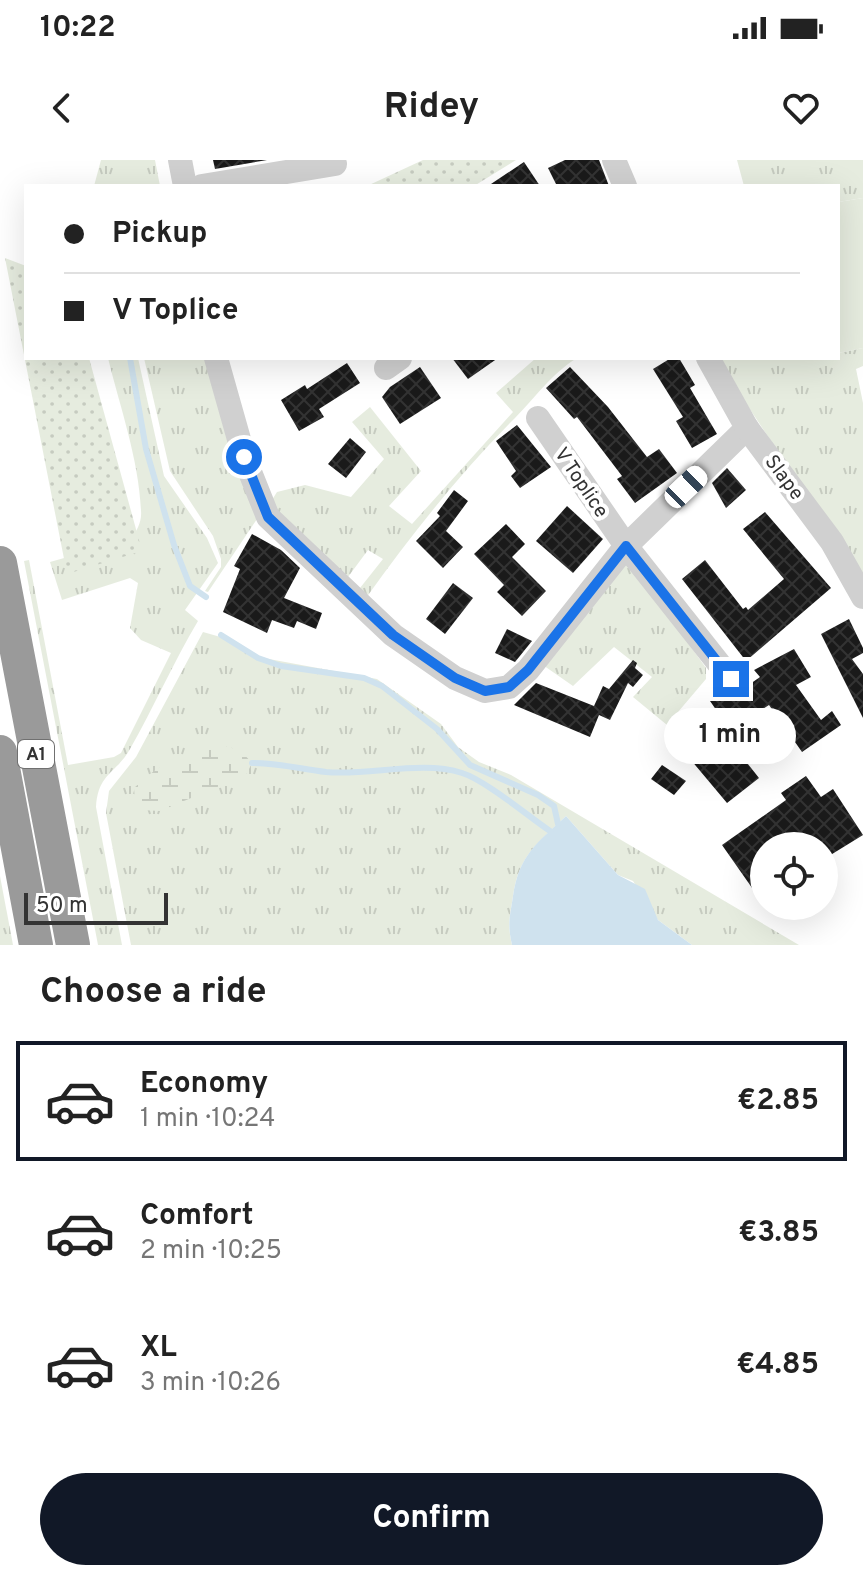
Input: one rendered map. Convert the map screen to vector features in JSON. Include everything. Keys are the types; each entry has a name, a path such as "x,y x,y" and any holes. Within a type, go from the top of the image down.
{"highway":[{"name":"A1","path":"0,563 73,945"},
{"name":"A1","path":"0,752 36,945"}],"street":[{"path":"180,160 185,184"},
{"path":"614,160 624,184"},
{"path":"214,184 335,164"},
{"path":"217,360 230,410 268,517 393,635 455,678 485,691 509,687 528,670 626,546 747,428"},
{"name":"Slape","path":"709,360 747,428 832,542 863,597"},
{"name":"V Toplice","path":"538,418 626,546 731,679"}],"green space":[{"path":"101,160 155,160 160,184 95,184"},
{"path":"423,160 516,160 477,184 371,184"},
{"path":"737,160 863,160 863,198 840,202 840,184 743,184"},
{"path":"863,198 863,348 840,353 840,202"},
{"path":"5,258 24,265 24,355"},
{"path":"863,348 863,366 856,369 863,403 863,580 717,360 840,360 840,353"},
{"path":"25,360 90,360 142,551 67,574"},
{"path":"109,360 138,360 164,476 207,538 218,563 185,610 198,621 130,749 104,780 97,796 96,807 122,945 98,945 24,561 29,560 68,765 114,757 121,753 171,653 141,640 130,628 138,583 130,578 62,600 50,562 131,539 140,522 141,511 137,472"},
{"path":"144,360 209,360 259,516 208,592 205,591 221,567 221,559 213,536 170,471"},
{"path":"534,360 574,360 551,378 475,460 419,527 366,598 270,503 277,492 305,485 351,497 384,459 352,422 370,407 421,471 389,506 412,524 513,412 496,393","holes":["368,550 383,559 360,588 348,577"]},
{"path":"627,558 706,668 706,679 667,725 633,697 652,677 614,647 573,686 540,663"},
{"path":"203,632 231,640 253,656 377,679 441,724 458,747 479,762 511,775 750,916 750,920 757,920 799,945 692,945 658,920 633,881 618,875 566,816 531,851 520,870 510,920 512,945 131,945 106,813 109,791 136,757"},
{"path":"223,745 241,751 252,763 246,775 160,811 141,810 135,800 134,788 153,772 175,761 190,763 208,748"},
{"path":"0,876 13,945 0,945"}],"water":[{"path":"566,816 618,875 645,889 658,920 692,945 512,945 510,920 520,870 531,851"}],"building":[{"path":"213,160 267,160 215,169"},
{"path":"565,160 599,160 608,184 556,184 548,168"},
{"path":"524,162 539,184 491,184"},
{"path":"454,360 495,360 468,379"},
{"path":"668,360 680,360 695,385 690,388 717,434 692,448 676,421 683,417 653,369"},
{"path":"347,363 360,383 319,409 324,417 299,431 281,400 305,385 307,389"},
{"path":"420,367 441,398 400,424 382,397 390,387"},
{"path":"570,367 608,407 647,457 659,449 677,473 635,503 617,479 622,476 577,417 574,419 546,388"},
{"path":"517,425 551,467 520,488 511,476 516,471 496,441"},
{"path":"350,438 366,452 346,478 328,464"},
{"path":"727,468 746,490 726,508 712,483"},
{"path":"454,490 468,501 446,531 463,547 443,568 416,541 440,516 437,513"},
{"path":"567,506 603,539 573,573 536,541"},
{"path":"765,512 831,588 746,661 682,579 705,560 743,609 746,607 748,610 784,579 743,529"},
{"path":"506,524 525,544 512,557 546,591 522,616 497,592 504,585 474,554"},
{"path":"252,534 281,550 300,568 284,598 322,613 316,629 297,621 294,628 272,620 267,633 223,612 240,569 234,566"},
{"path":"453,583 473,598 445,634 426,619"},
{"path":"849,619 863,648 863,653 852,659 863,674 863,718 821,634"},
{"path":"507,629 532,641 515,662 495,653"},
{"path":"794,649 811,677 796,685 821,720 832,711 841,725 802,752 769,705 740,724 744,729 729,740 759,778 727,803 675,741 692,727 696,731 719,714 710,701 722,692 727,699 740,691 760,677 754,670"},
{"path":"633,660 637,663 635,668 643,675 633,687 628,683 610,720 599,715 590,737 514,705 536,683 594,706 603,686 609,689"},
{"path":"662,765 686,781 674,795 651,779"},
{"path":"806,776 821,797 833,789 863,835 838,850 838,832 750,832 750,885 722,845 786,800 781,793"}],"waterway":[{"path":"130,360 146,449 174,545 190,586 206,597"},
{"path":"221,635 258,658 281,666 364,678 382,686 437,729 470,765 538,795 554,806 558,824"},
{"path":"252,763 343,773 446,769 482,783 550,831"}],"route":[{"path":"244,457 268,517 393,635 455,678 485,691 509,687 528,670 626,546 731,679"}]}
